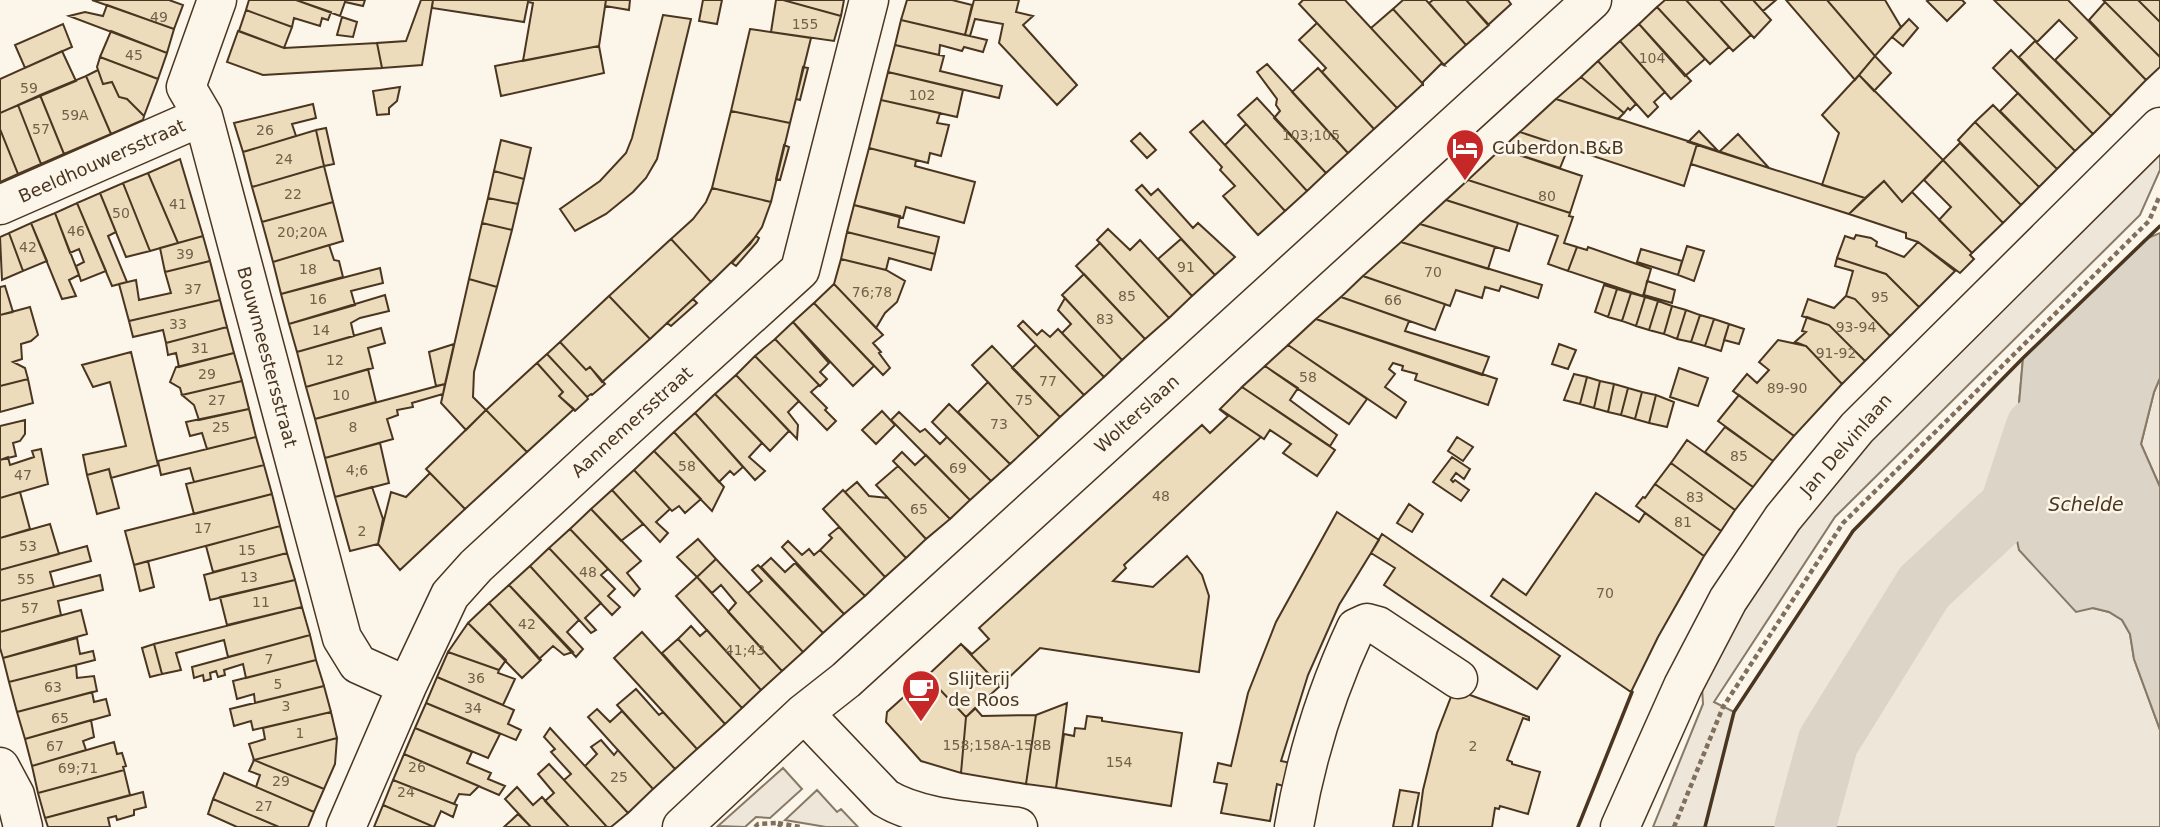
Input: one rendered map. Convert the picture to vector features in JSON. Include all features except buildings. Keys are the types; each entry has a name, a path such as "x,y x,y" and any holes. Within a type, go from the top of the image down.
{"street":[{"name":"Bouwmeestersstraat","path":"217,0 186,87 203,116 342,638 358,664 407,686"},
{"name":"Aannemersstraat","path":"346,827 450,594 476,566 800,270 869,0"},
{"name":"Wolterslaan","path":"682,827 804,713 846,680 1592,0"},
{"name":"Beeldhouwersstraat","path":"0,205 203,116"},
{"name":"Jan Delvinlaan","path":"1620,827 1683,686 1728,600 1783,518 1857,428 2160,127"},
{"path":"1294,827 1314,735 1335,674 1356,628 1367,624 1378,626 1458,679"},
{"path":"804,713 885,798 900,807 916,812 1010,826"},
{"path":"0,767 15,795 23,827"}],"path":[{"path":"1674,827 1723,707 1843,523 2148,220 2160,195"},
{"path":"755,827 758,824 800,827"}],"shaded area":[{"path":"2160,150 2160,170 2140,215 1835,517 1714,702 1734,712 1853,531 2023,358 2010,507 2093,608 2109,612 2122,620 2130,634 2134,659 2160,730 2160,827 1653,827 1703,704 1702,686 1744,609 1797,529 1870,440"},
{"path":"2160,378 2160,487 2141,444"},
{"path":"783,768 802,789 770,818 756,817 745,827 718,826"},
{"path":"817,790 837,812 841,809 858,827 826,827 785,820"}],"water":[{"name":"Schelde","path":"2160,233 2160,378 2141,444 2160,487 2160,730 2134,659 2130,634 2122,620 2109,612 2093,608 2076,612 2019,550 2010,507 2023,358 2148,238"}],"waterway":[{"name":"Schelde","path":"1805,827 1828,742 1924,587 2010,507 2036,428"}],"wall":[{"path":"1705,827 1734,712 1853,531 2023,358 2160,226"},
{"path":"1578,827 1632,692"}],"place":[{"name":"Cuberdon B&B","path":"1465,182"},
{"name":"Slijterij de Roos","path":"921,723"}]}
